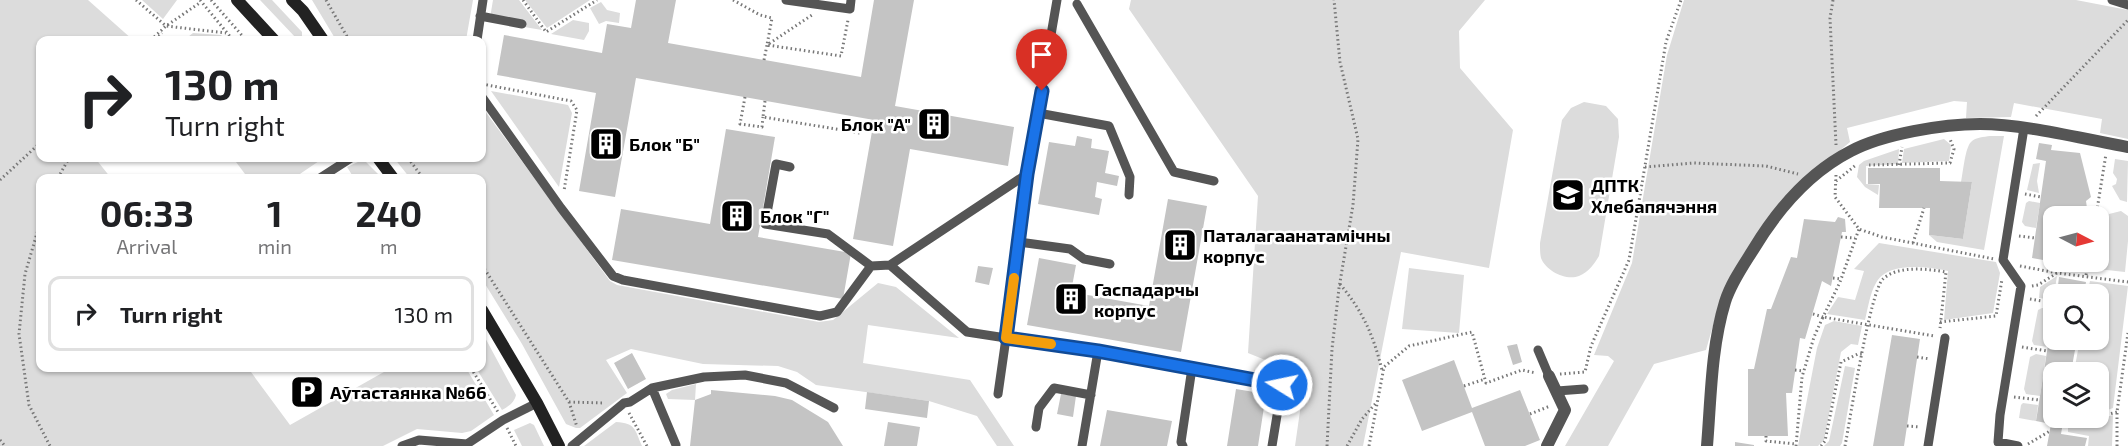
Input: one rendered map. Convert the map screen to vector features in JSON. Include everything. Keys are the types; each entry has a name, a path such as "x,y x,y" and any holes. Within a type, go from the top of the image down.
{"main road":[{"path":"237,0 270,36"},
{"path":"292,0 303,11 320,36"},
{"path":"486,317 560,446"}],"street":[{"path":"1707,446 1712,383 1725,301 1734,281 1763,232 1787,201 1852,150 1904,134 1947,125 1983,124 2024,128 2128,147"},
{"path":"1547,446 1565,410 1549,375"}],"lane":[{"path":"478,36 483,0"},
{"path":"786,0 825,6 850,4"},
{"path":"2112,0 2128,5"},
{"path":"998,394 1027,174 1057,2 1078,2 1174,172 1214,181"},
{"path":"480,16 522,24"},
{"path":"486,103 613,276 623,280 820,316 837,312 871,266"},
{"path":"1038,113 1109,126 1130,177 1129,195"},
{"path":"2018,446 1998,442 2022,286 2001,260 2024,128"},
{"path":"326,174 345,162"},
{"path":"790,166 776,164 765,224 828,234 871,266 890,265 1027,174"},
{"path":"1019,242 1070,249 1084,259 1110,264"},
{"path":"890,265 967,332 1098,351 1282,385 1272,446"},
{"path":"1928,446 1945,338"},
{"path":"1538,350 1549,375"},
{"path":"1082,446 1098,351"},
{"path":"1183,446 1181,442 1192,368"},
{"path":"572,446 624,403 630,402 652,388 704,377 745,375 786,383 834,408"},
{"path":"652,388 676,445"},
{"path":"1036,427 1039,408 1054,388 1091,395"},
{"path":"1559,396 1584,389"},
{"path":"402,446 419,440 466,445 503,420 537,403"}],"path":[{"path":"136,0 166,26 226,33"},
{"path":"211,0 242,36"},
{"path":"326,0 347,36"},
{"path":"522,0 546,32 597,0"},
{"path":"733,0 760,15 772,18 764,60"},
{"path":"1327,446 1332,350 1353,205 1358,140 1340,62 1334,0"},
{"path":"1369,446 1384,366 1409,346 1472,332 1486,383 1522,370 1549,375 1585,372 1591,346 1629,260 1666,42 1681,0"},
{"path":"1833,0 1830,18 1837,149"},
{"path":"155,36 200,1 229,36"},
{"path":"767,45 841,56 850,4"},
{"path":"767,45 825,6"},
{"path":"2024,128 2128,20"},
{"path":"159,36 166,26"},
{"path":"486,85 571,101 577,110 561,208"},
{"path":"745,97 740,124 762,127 765,100"},
{"path":"763,117 860,133 874,120"},
{"path":"1869,165 1950,163 1954,149 1950,139 1945,137"},
{"path":"2098,206 2108,143"},
{"path":"1892,150 1912,144"},
{"path":"0,180 36,147"},
{"path":"1899,165 1902,147"},
{"path":"1836,181 1862,160"},
{"path":"1645,167 1694,164 1766,166 1814,178"},
{"path":"2014,192 2041,197"},
{"path":"1835,197 1859,229 1882,237 2001,260 2023,267 2128,282"},
{"path":"1912,243 1924,208"},
{"path":"1766,436 1766,441 1796,445 1803,371 1814,337 1841,279 1859,229"},
{"path":"2007,234 2035,238"},
{"path":"36,237 25,274 19,334 29,405 50,446"},
{"path":"1842,237 1856,238"},
{"path":"1940,322 1996,316 2004,273 2001,260"},
{"path":"1845,446 1878,284 1890,274 1904,270 1946,272 1940,322 1945,338"},
{"path":"486,271 569,402 580,439"},
{"path":"2022,286 2038,285 2057,273"},
{"path":"1833,278 1841,279"},
{"path":"1340,284 1358,306 1376,345 1382,372"},
{"path":"2020,298 2043,301"},
{"path":"1813,314 1945,338"},
{"path":"2117,446 2117,412 2128,333"},
{"path":"2012,346 2047,351"},
{"path":"1821,446 1825,441 1841,362 1863,354"},
{"path":"1796,370 1803,371"},
{"path":"473,372 516,446"},
{"path":"1464,386 1485,379"},
{"path":"2004,395 2039,400"},
{"path":"1530,414 1559,396"},
{"path":"569,402 624,403 647,446"},
{"path":"1347,446 1362,419 1377,402"},
{"path":"2109,414 2117,412"},
{"path":"2026,446 2050,431"},
{"path":"0,440 5,446"}],"shaded area":[{"path":"0,0 88,0 128,36 36,36 36,162 98,162 108,174 36,174 36,372 251,372 290,425 384,372 468,372 494,415 471,431 462,433 417,429 383,446 0,446"},
{"path":"142,0 177,0 163,19"},
{"path":"260,0 272,0 302,32 302,36 294,36"},
{"path":"312,0 473,0 467,36 334,36"},
{"path":"493,0 519,0 542,30 494,22 490,18"},
{"path":"525,0 590,0 547,28"},
{"path":"1131,0 1485,0 1459,31 1460,68 1513,130 1489,268 1401,252 1363,446 1295,446 1305,376 1248,353 1258,196 1129,9"},
{"path":"1684,0 2076,0 2128,10 2128,139 2100,133 2102,119 2014,103 2011,117 1966,118 1967,102 1954,101 1847,128 1850,142 1787,195 1716,315 1706,350 1654,364 1608,446 1565,446 1614,361 1608,356 1594,355 1632,263 1667,55"},
{"path":"601,2 607,10 620,13 619,23 606,21 599,24 590,8"},
{"path":"573,20 589,23 589,31 584,40 551,34"},
{"path":"193,33 222,36 189,36"},
{"path":"491,91 568,105 572,113 559,187"},
{"path":"1584,102 1606,106 1618,119 1619,137 1599,256 1586,272 1579,276 1568,277 1557,274 1547,267 1541,256 1540,243 1562,120 1571,108"},
{"path":"486,112 610,281 617,285 819,322 833,320 878,283 896,287 959,338 868,325 863,363 970,380 1014,446 997,446 977,416 929,401 816,385 797,372 778,366 703,364 631,349 606,360 627,393 580,428 566,424 522,344 486,286 486,174 407,174 397,162 486,162"},
{"path":"2004,136 1984,250 1937,242 1929,235 1963,239 1972,182 1961,182 1966,155 1973,140"},
{"path":"1944,139 1951,145 1949,161 1902,163 1904,149"},
{"path":"1899,149 1898,164 1866,166 1866,184 1879,185 1878,195 1865,187 1857,177 1859,165 1864,161"},
{"path":"2115,159 2128,161 2127,202 2120,200 2112,186 2116,184 2117,179 2113,173"},
{"path":"236,162 318,162 300,174 245,174"},
{"path":"358,162 366,162 378,174 351,174 347,167"},
{"path":"2040,163 2037,181 2039,193 2027,190 2033,164"},
{"path":"2029,201 2040,203 2036,228 2025,226 2022,222 2026,203"},
{"path":"2121,211 2128,216 2125,272 2109,270 2109,214"},
{"path":"1879,243 1996,262 2000,273 1993,313 1944,320 1948,271 1909,267 1889,271 1876,283 1865,320 1827,314 1838,297 1855,300 1864,271 1854,269"},
{"path":"1409,268 1464,275 1459,333 1402,329"},
{"path":"2057,276 2056,284 2045,284"},
{"path":"2090,281 2128,286 2113,408 2109,409 2109,362 2076,362 2078,350 2109,350 2109,284 2089,284"},
{"path":"2043,285 2043,299 2039,298 2040,287"},
{"path":"2043,308 2043,346 2034,345 2032,341 2038,310"},
{"path":"1834,321 1862,326 1858,345 1851,344 1841,352 1824,440 1818,446 1798,446 1817,348 1825,325"},
{"path":"486,339 516,395 511,404 502,410 478,372 486,372"},
{"path":"2036,354 2046,356 2045,362 2043,362 2040,396 2026,394 2024,389 2030,357"},
{"path":"1845,366 1855,368 1842,443 1840,446 1824,446 1829,441"},
{"path":"696,384 695,400 668,399 666,394 672,390"},
{"path":"2023,403 2038,405 2036,421 2019,418"},
{"path":"2113,415 2112,446 2088,446 2089,436 2068,432 2068,428 2109,428 2109,416"},
{"path":"616,422 628,424 634,428 642,446 584,446"},
{"path":"530,423 534,425 544,446 522,446 514,430"}],"building":[{"path":"636,0 676,0 668,43 861,77 874,0 914,0 895,106 1014,127 1008,166 910,149 893,246 853,239 874,120 636,78 615,197 579,191 596,93 497,75 504,35 602,53 607,24 631,28"},
{"name":"Блок \"Г\"","path":"726,129 775,137 758,237 851,253 843,299 612,260 621,209 710,224"},
{"path":"1077,136 1092,139 1091,148 1109,151 1105,173 1119,176 1117,186 1097,182 1095,197 1102,199 1099,215 1038,204 1049,142 1075,146"},
{"path":"2039,143 2052,145 2051,150 2080,153 2091,197 2086,201 2087,206 2043,206 2043,260 2032,258 2046,161 2036,159"},
{"path":"1868,168 1940,168 1940,181 1972,182 1963,239 1929,235 1930,208 1879,208 1880,184 1868,184"},
{"name":"Гаспадарчы корпус","path":"1168,199 1207,206 1181,352 1027,325 1039,258 1076,265 1071,292 1149,306"},
{"path":"1838,217 1845,219 1846,232 1842,232 1831,286 1822,281 1805,339 1800,338 1792,393 1786,393 1788,436 1748,436 1748,369 1754,369 1767,309 1771,309 1791,257 1797,258 1804,219 1835,222"},
{"path":"978,266 993,268 989,285 975,282"},
{"path":"2059,277 2086,282 2086,284 2058,284"},
{"path":"1892,335 1920,339 1904,446 1873,446"},
{"path":"1517,344 1522,362 1513,365 1507,346"},
{"path":"2047,350 2075,350 2073,362 2045,362"},
{"path":"632,353 646,379 628,389 614,363"},
{"path":"1454,360 1472,408 1520,390 1540,440 1525,446 1485,446 1472,412 1422,431 1402,380"},
{"path":"2043,377 2043,422 2036,421"},
{"path":"1236,389 1266,394 1258,446 1227,446"},
{"path":"711,390 775,396 792,400 828,422 843,446 690,446 695,400 711,394"},
{"path":"867,392 929,401 927,418 865,409"},
{"path":"1061,394 1076,396 1073,417 1057,414"},
{"path":"1107,410 1172,421 1167,446 1100,446"},
{"path":"888,422 920,427 917,446 884,446"},
{"path":"2050,428 2062,428 2061,434 2087,438 2085,446 2047,446"},
{"path":"1735,442 1754,445 1754,446 1735,446"}],"slow traffic":[{"path":"1014,278 1006,338 1051,344"}],"place":[{"name":"Блок \"А\"","path":"934,124"},
{"name":"Блок \"Б\"","path":"606,144"},
{"name":"ДПТК Хлебапячэння","path":"1568,195"},
{"name":"Блок \"Г\"","path":"737,216"},
{"name":"Паталагаанатамічны корпус","path":"1180,245"},
{"name":"Гаспадарчы корпус","path":"1071,299"},
{"name":"Аўтастаянка №66","path":"307,392"}],"route":[{"path":"1042,91 1027,174 1006,338 1098,351 1282,385"}]}
